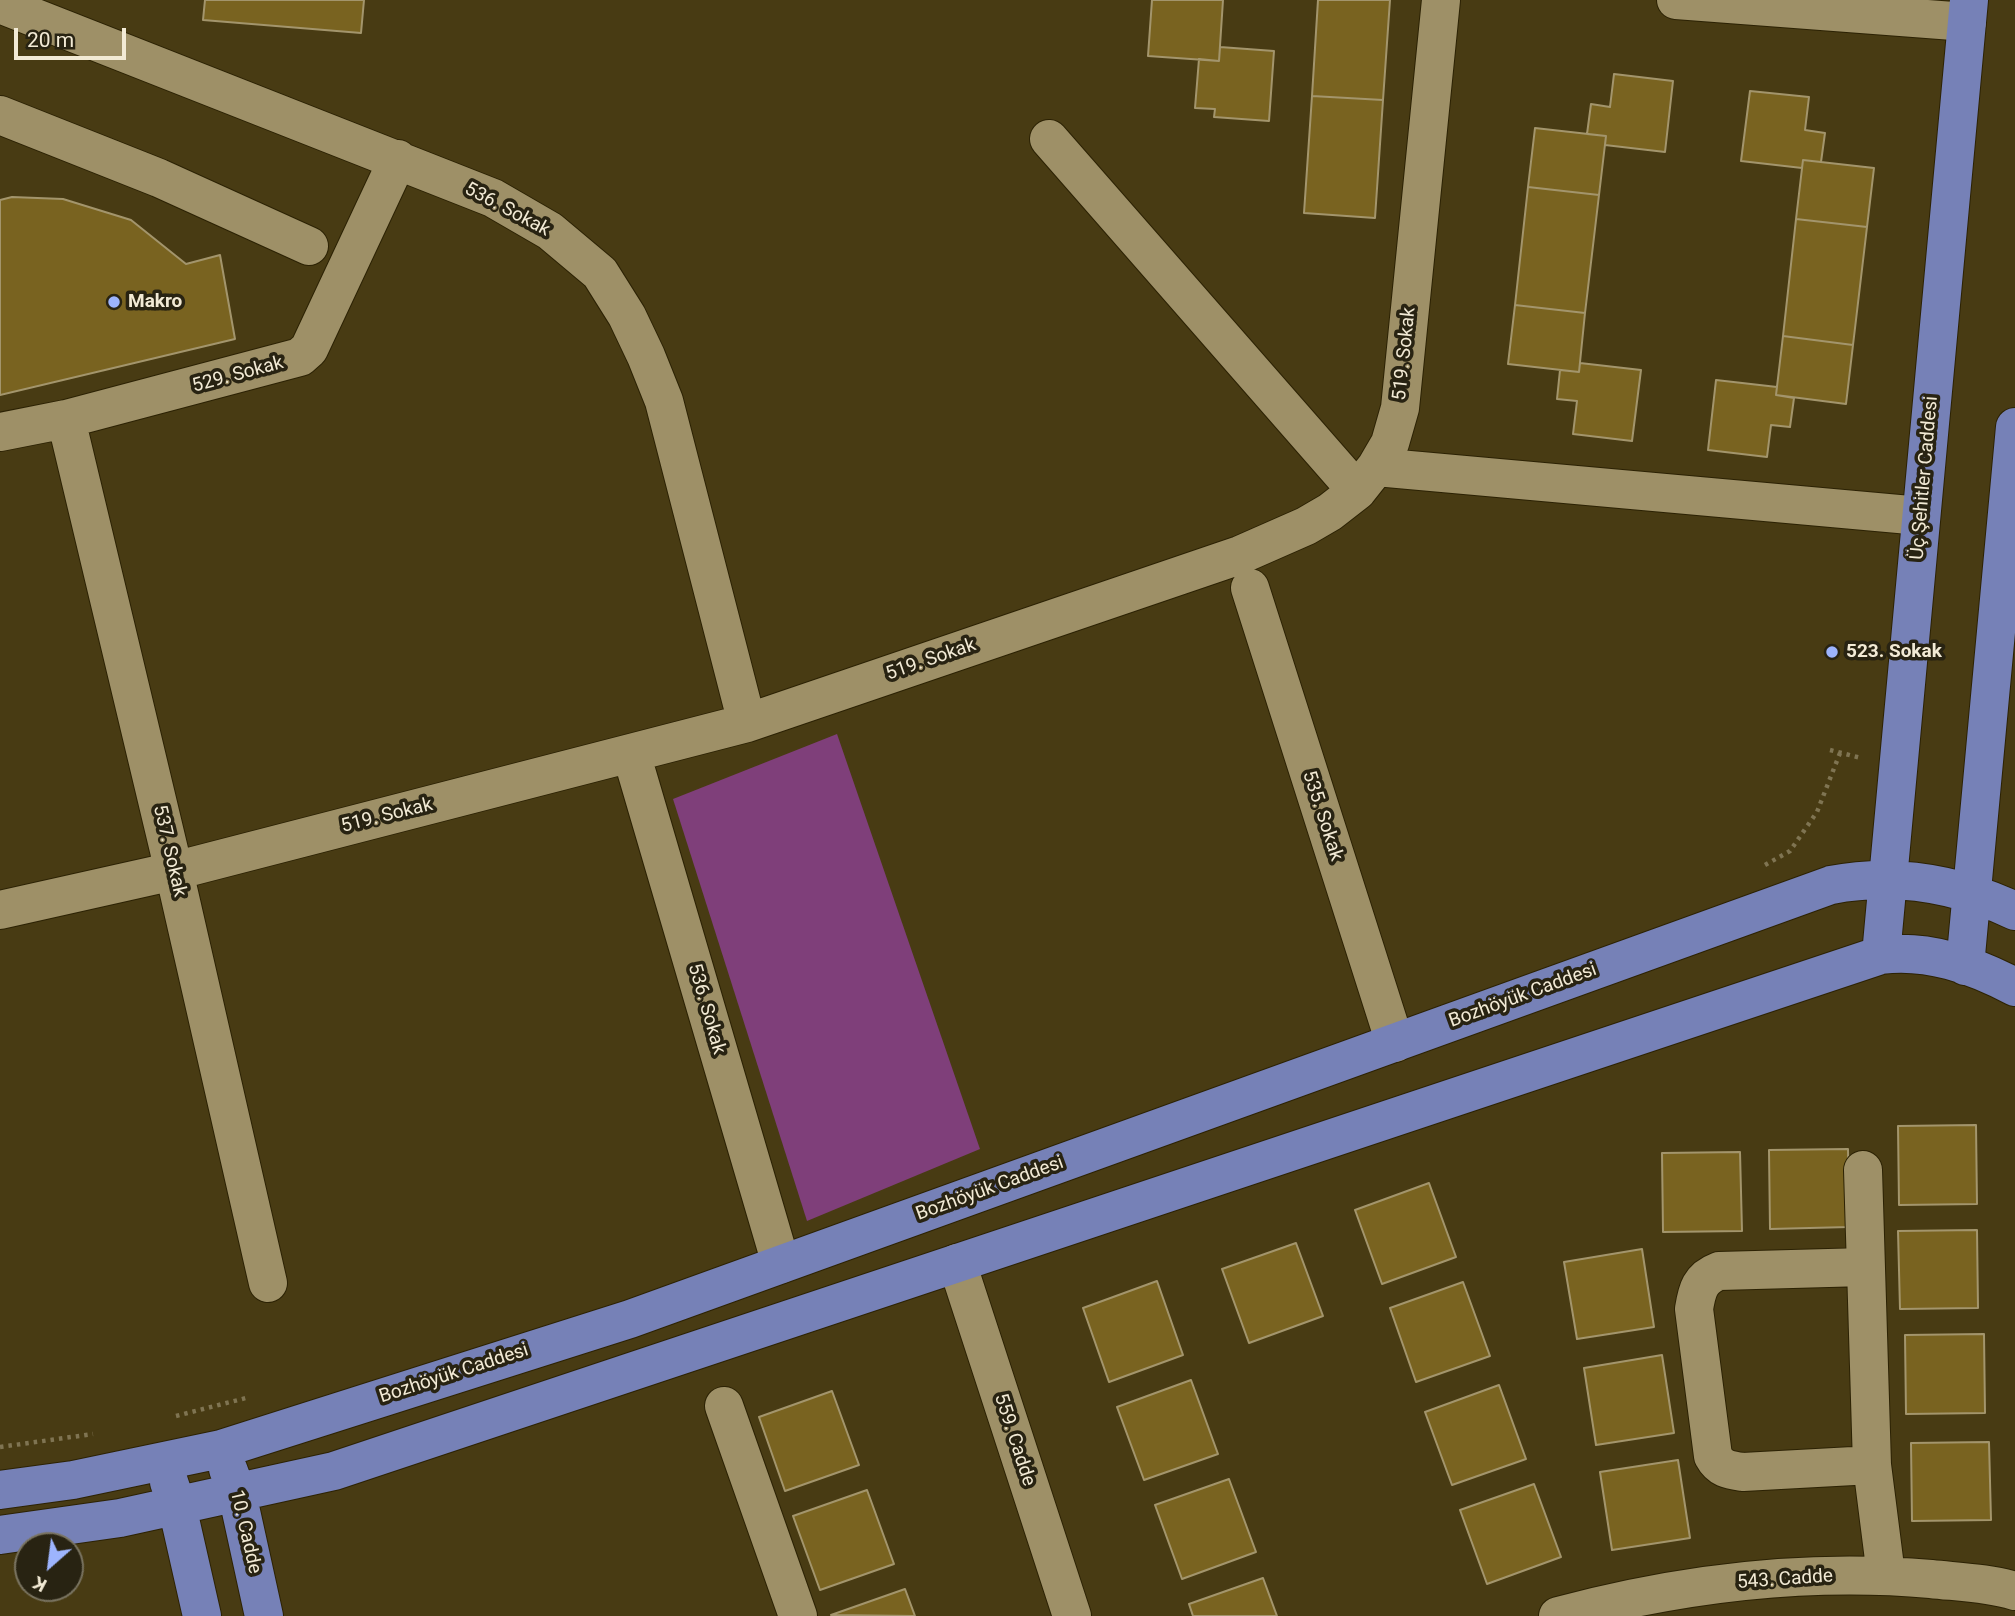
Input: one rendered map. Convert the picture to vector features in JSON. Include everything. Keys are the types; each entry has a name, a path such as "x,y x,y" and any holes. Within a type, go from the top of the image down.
{"main road":[{"name":"Üç Şehitler Caddesi","path":"1881,955 1968,11"},
{"path":"1965,966 2015,427"},
{"name":"Bozhöyük Caddesi","path":"0,1490 73,1480 221,1449 630,1319 1831,885 1888,879 1913,880 1972,893 2015,911"},
{"path":"0,1535 120,1518 334,1471 1881,955 1903,952 1937,956 2015,987"},
{"name":"10. Cadde","path":"221,1449 237,1493 264,1616"},
{"path":"161,1461 177,1506 202,1616"}],"street":[{"name":"519. Sokak","path":"0,910 174,871 747,723 1240,555 1306,526 1330,512 1366,479 1390,443 1400,408 1441,0"},
{"path":"1676,0 1968,11"},
{"name":"536. Sokak","path":"0,4 493,198 550,231 600,273 627,316 664,401 747,723"},
{"path":"0,115 159,177 309,246"},
{"path":"1049,139 1366,479 1921,516"},
{"name":"529. Sokak","path":"0,432 66,419 300,358 309,349 398,159"},
{"name":"537. Sokak","path":"66,419 174,871 268,1283"},
{"name":"535. Sokak","path":"1250,588 1395,1043"},
{"name":"536. Sokak","path":"631,753 781,1264"},
{"path":"1863,1170 1872,1465 1886,1575"},
{"name":"559. Cadde","path":"957,1263 1072,1616"},
{"path":"1864,1267 1719,1271 1707,1276 1697,1289 1694,1309 1713,1456 1718,1465 1728,1470 1743,1472 1872,1465"},
{"path":"724,1406 791,1608"},
{"name":"543. Cadde","path":"1558,1616 1671,1591 1800,1578 1886,1575 2015,1591"}],"path":[{"path":"1757,870 1790,851 1817,812 1840,753"}],"shaded area":[{"path":"837,734 980,1149 807,1221 673,799"}],"building":[{"path":"205,0 364,0 361,33 203,20"},
{"path":"1152,0 1223,0 1219,61 1148,56"},
{"path":"1318,0 1390,0 1383,100 1312,96"},
{"path":"1220,47 1274,51 1269,121 1214,117 1215,109 1195,108 1199,59 1219,61"},
{"path":"1614,74 1673,81 1665,152 1605,145 1606,136 1587,134 1591,104 1610,107"},
{"path":"1750,91 1809,97 1805,130 1825,133 1821,162 1803,160 1802,168 1741,161"},
{"path":"1312,96 1383,100 1375,218 1304,213"},
{"path":"1535,128 1606,136 1599,195 1528,187"},
{"path":"1803,160 1874,168 1867,227 1796,219"},
{"path":"1528,187 1599,195 1585,313 1515,305"},
{"name":"Makro","path":"12,197 63,199 131,220 186,264 220,255 235,339 0,395 0,200"},
{"path":"1796,219 1867,227 1853,345 1783,336"},
{"path":"1515,305 1585,313 1579,372 1508,364"},
{"path":"1783,336 1853,345 1846,404 1776,395"},
{"path":"1580,363 1641,370 1632,441 1573,434 1577,401 1557,399 1560,370 1579,372"},
{"path":"1716,380 1777,387 1776,395 1794,398 1790,427 1771,425 1767,457 1708,450"},
{"path":"1976,1125 1977,1204 1899,1205 1898,1126"},
{"path":"1848,1149 1849,1227 1770,1229 1769,1150"},
{"path":"1740,1152 1742,1231 1663,1232 1662,1153"},
{"path":"1429,1183 1456,1257 1382,1284 1355,1210"},
{"path":"1977,1230 1978,1308 1900,1309 1898,1231"},
{"path":"1296,1243 1323,1316 1249,1343 1222,1269"},
{"path":"1642,1249 1654,1327 1577,1339 1564,1262"},
{"path":"1157,1281 1183,1355 1109,1382 1083,1308"},
{"path":"1463,1282 1490,1356 1416,1382 1390,1308"},
{"path":"1984,1334 1985,1413 1906,1414 1905,1335"},
{"path":"1662,1355 1674,1433 1596,1445 1584,1368"},
{"path":"1191,1380 1218,1454 1144,1480 1117,1407"},
{"path":"1499,1385 1526,1459 1452,1485 1425,1412"},
{"path":"832,1391 859,1465 785,1491 759,1417"},
{"path":"1989,1442 1991,1520 1912,1521 1911,1443"},
{"path":"1678,1460 1690,1538 1612,1550 1600,1472"},
{"path":"1229,1479 1256,1552 1182,1579 1155,1505"},
{"path":"1534,1484 1561,1557 1487,1584 1460,1510"},
{"path":"867,1490 894,1564 820,1590 793,1516"},
{"path":"1263,1578 1277,1616 1193,1616 1189,1604"},
{"path":"905,1589 915,1616 831,1615"}],"place":[{"name":"Makro","path":"114,302"},
{"name":"523. Sokak","path":"1832,652"}]}
